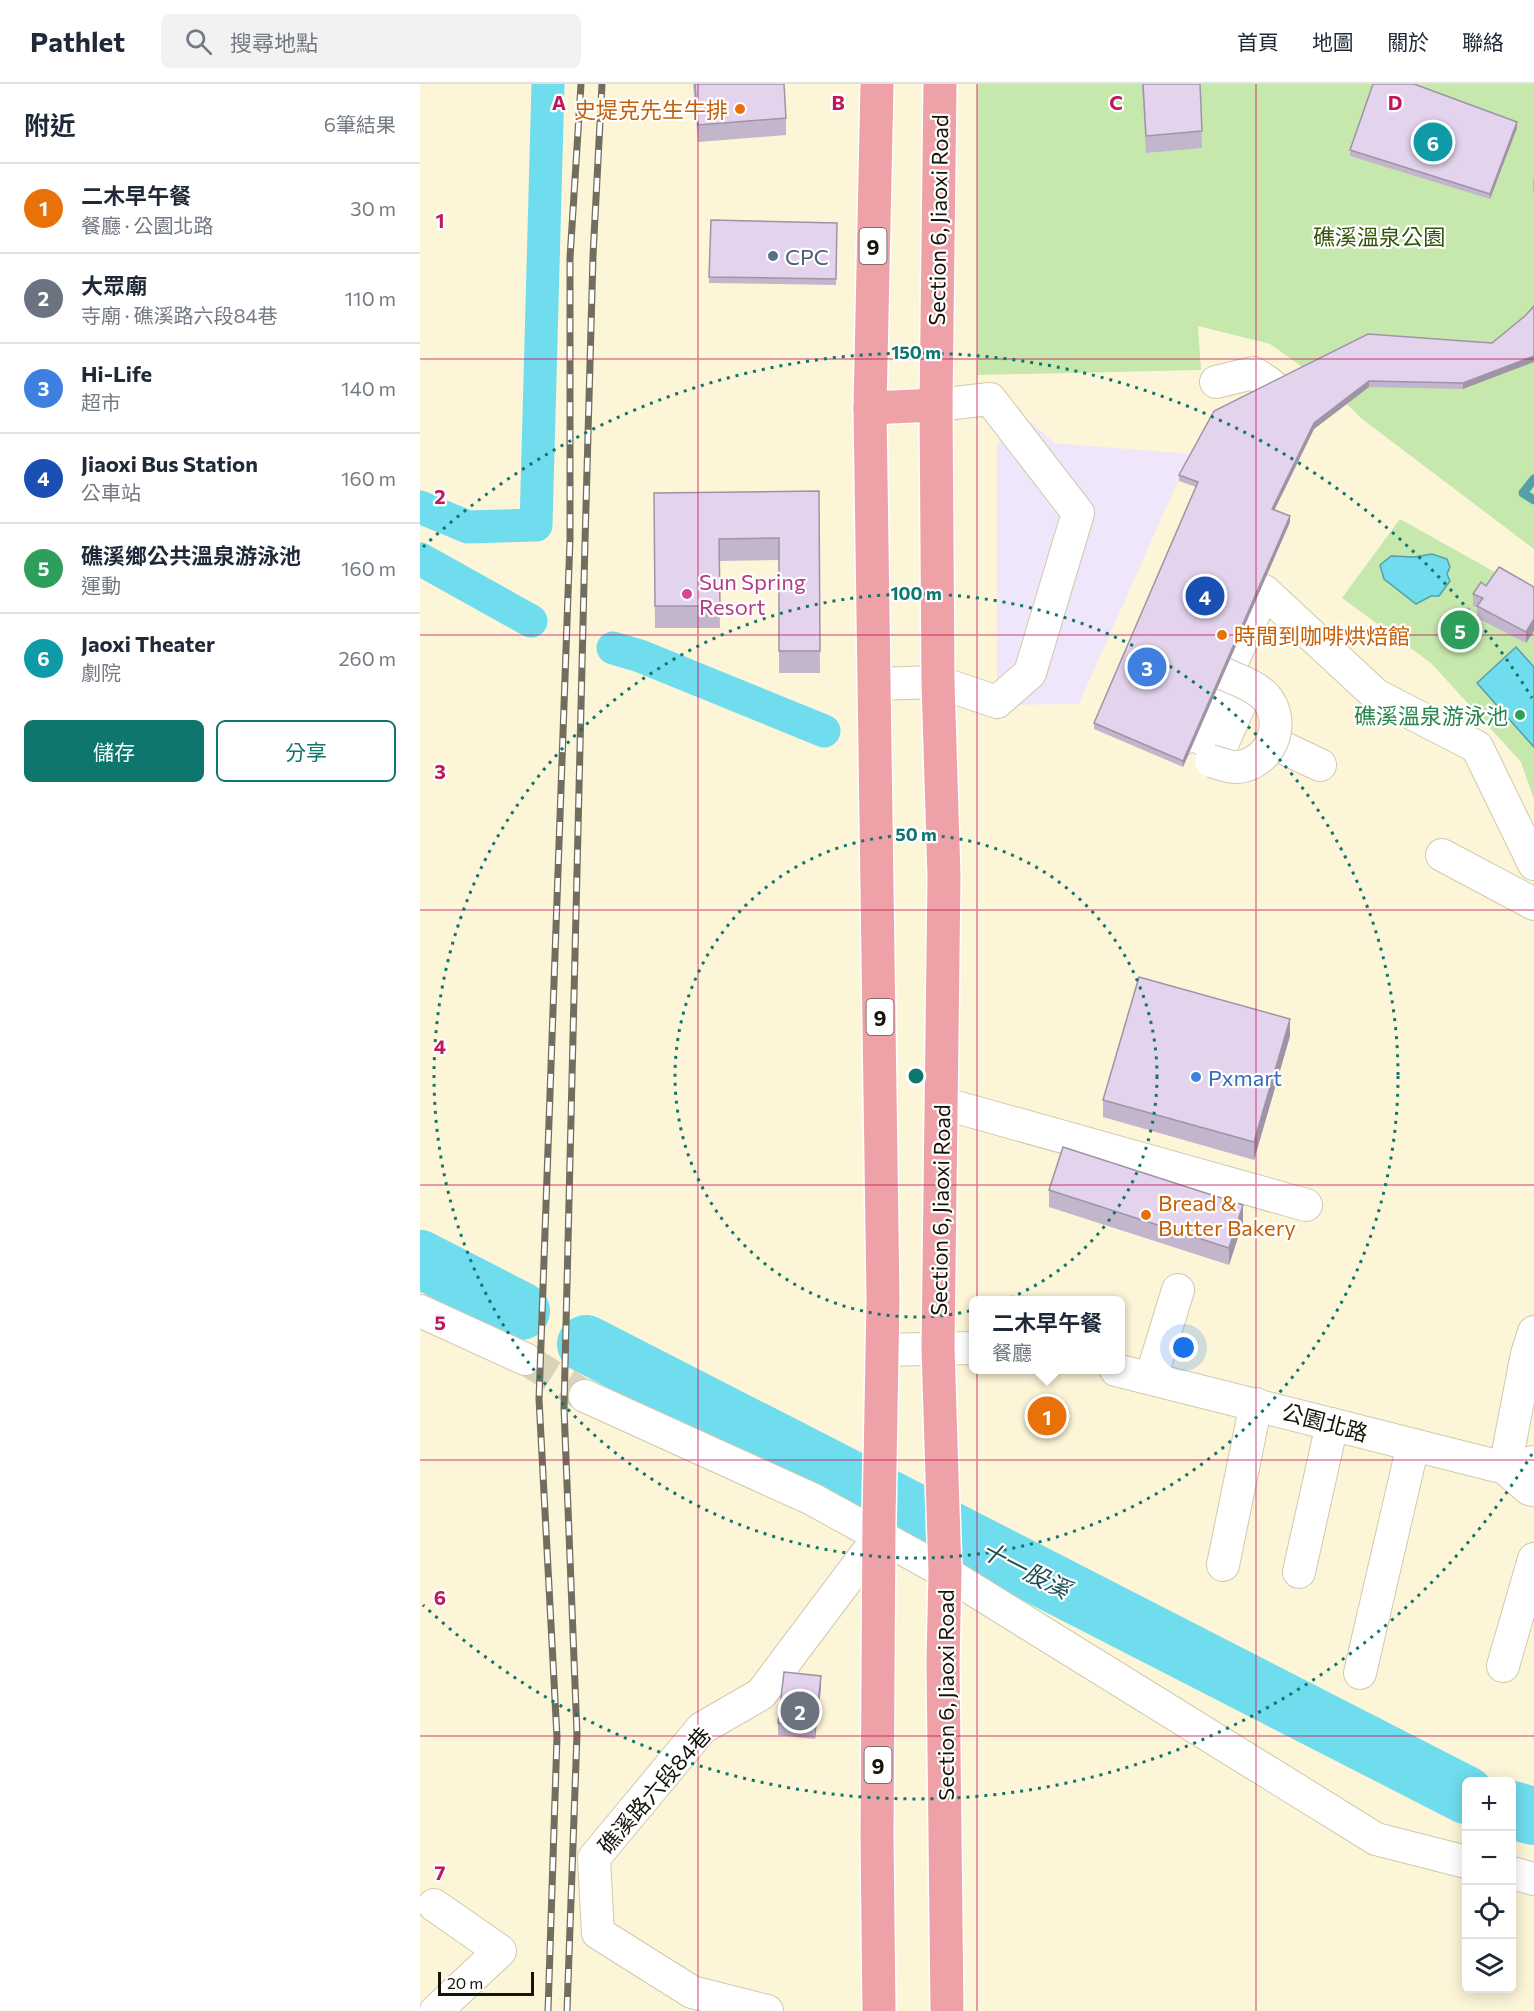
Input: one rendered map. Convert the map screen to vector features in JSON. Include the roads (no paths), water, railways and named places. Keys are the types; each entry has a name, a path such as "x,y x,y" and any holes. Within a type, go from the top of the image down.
{"main road":[{"name":"9","path":"877,84 870,408 883,1299 877,1825 879,2011"},
{"name":"Section 6, Jiaoxi Road","path":"940,84 936,405 938,682 944,877 938,1348 944,1490 943,1661 947,2011"},
{"path":"870,408 936,405"}],"street":[{"path":"1216,382 1253,373 1270,382 1282,398 1283,420 1269,451"},
{"path":"875,684 938,682 997,702 1030,673 1078,513 990,399 936,405"},
{"path":"1209,740 1264,591 1376,694 1477,747 1534,864"},
{"path":"1209,740 1237,768 1259,760 1273,743 1276,715 1267,698 1250,686 1213,669"},
{"path":"1176,742 1191,734 1221,747 1248,688 1235,683 1209,740"},
{"path":"1273,743 1320,765"},
{"path":"1442,855 1534,904"},
{"path":"942,1103 1306,1205"},
{"path":"1151,1377 1178,1290"},
{"path":"420,1311 525,1359"},
{"path":"1534,1332 1527,1354 1519,1465 1529,1489 1534,1490"},
{"path":"882,1350 969,1348"},
{"name":"公園北路","path":"1125,1372 1413,1445 1519,1465"},
{"path":"585,1396 879,1528 945,1564 1376,1839 1462,1861"},
{"path":"1223,1565 1256,1404"},
{"path":"1299,1572 1332,1424"},
{"path":"1360,1673 1413,1445"},
{"name":"礁溪路六段84巷","path":"767,2011 692,1992 598,1933 594,1858 702,1728 761,1694 879,1528"},
{"path":"1503,1666 1534,1559"},
{"path":"1516,1874 1534,1879"},
{"path":"434,1905 500,1951 436,2011"}],"water":[{"path":"1432,554 1447,559 1450,567 1447,574 1450,581 1439,596 1431,596 1416,604 1384,579 1380,565 1391,556 1414,557"},
{"name":"礁溪溫泉游泳池","path":"1516,647 1534,667 1534,747 1477,683"}],"waterway":[{"path":"420,507 468,527 536,525 548,84"},
{"path":"1534,479 1523,493 1534,500"},
{"path":"420,559 531,621"},
{"path":"613,648 640,656 824,731"},
{"name":"十一股溪","path":"420,1259 521,1311"},
{"name":"十一股溪","path":"586,1344 1462,1793"},
{"name":"十一股溪","path":"1516,1811 1534,1816"}],"tunnel":[{"path":"525,1359 585,1396"}],"railway":[{"path":"548,2011 557,1737 539,1399 570,539 570,258 581,84"},
{"path":"567,2011 577,1734 564,1408 593,256 602,84"}],"place":[{"name":"史堤克先生牛排","path":"740,109"},
{"name":"Jaoxi Theater","path":"1433,142"},
{"name":"CPC","path":"773,256"},
{"name":"Sun Spring Resort","path":"687,594"},
{"name":"Jiaoxi Bus Station","path":"1205,596"},
{"name":"礁溪鄉公共溫泉游泳池","path":"1460,630"},
{"name":"時間到咖啡烘焙館","path":"1222,635"},
{"name":"Hi-Life","path":"1147,667"},
{"name":"礁溪溫泉游泳池","path":"1520,715"},
{"name":"Pxmart","path":"1196,1077"},
{"name":"Bread & Butter Bakery","path":"1146,1215"},
{"name":"二木早午餐","path":"1047,1416"},
{"name":"大眾廟","path":"800,1711"}],"park label":[{"name":"礁溪溫泉公園","path":"1379,236"}]}
